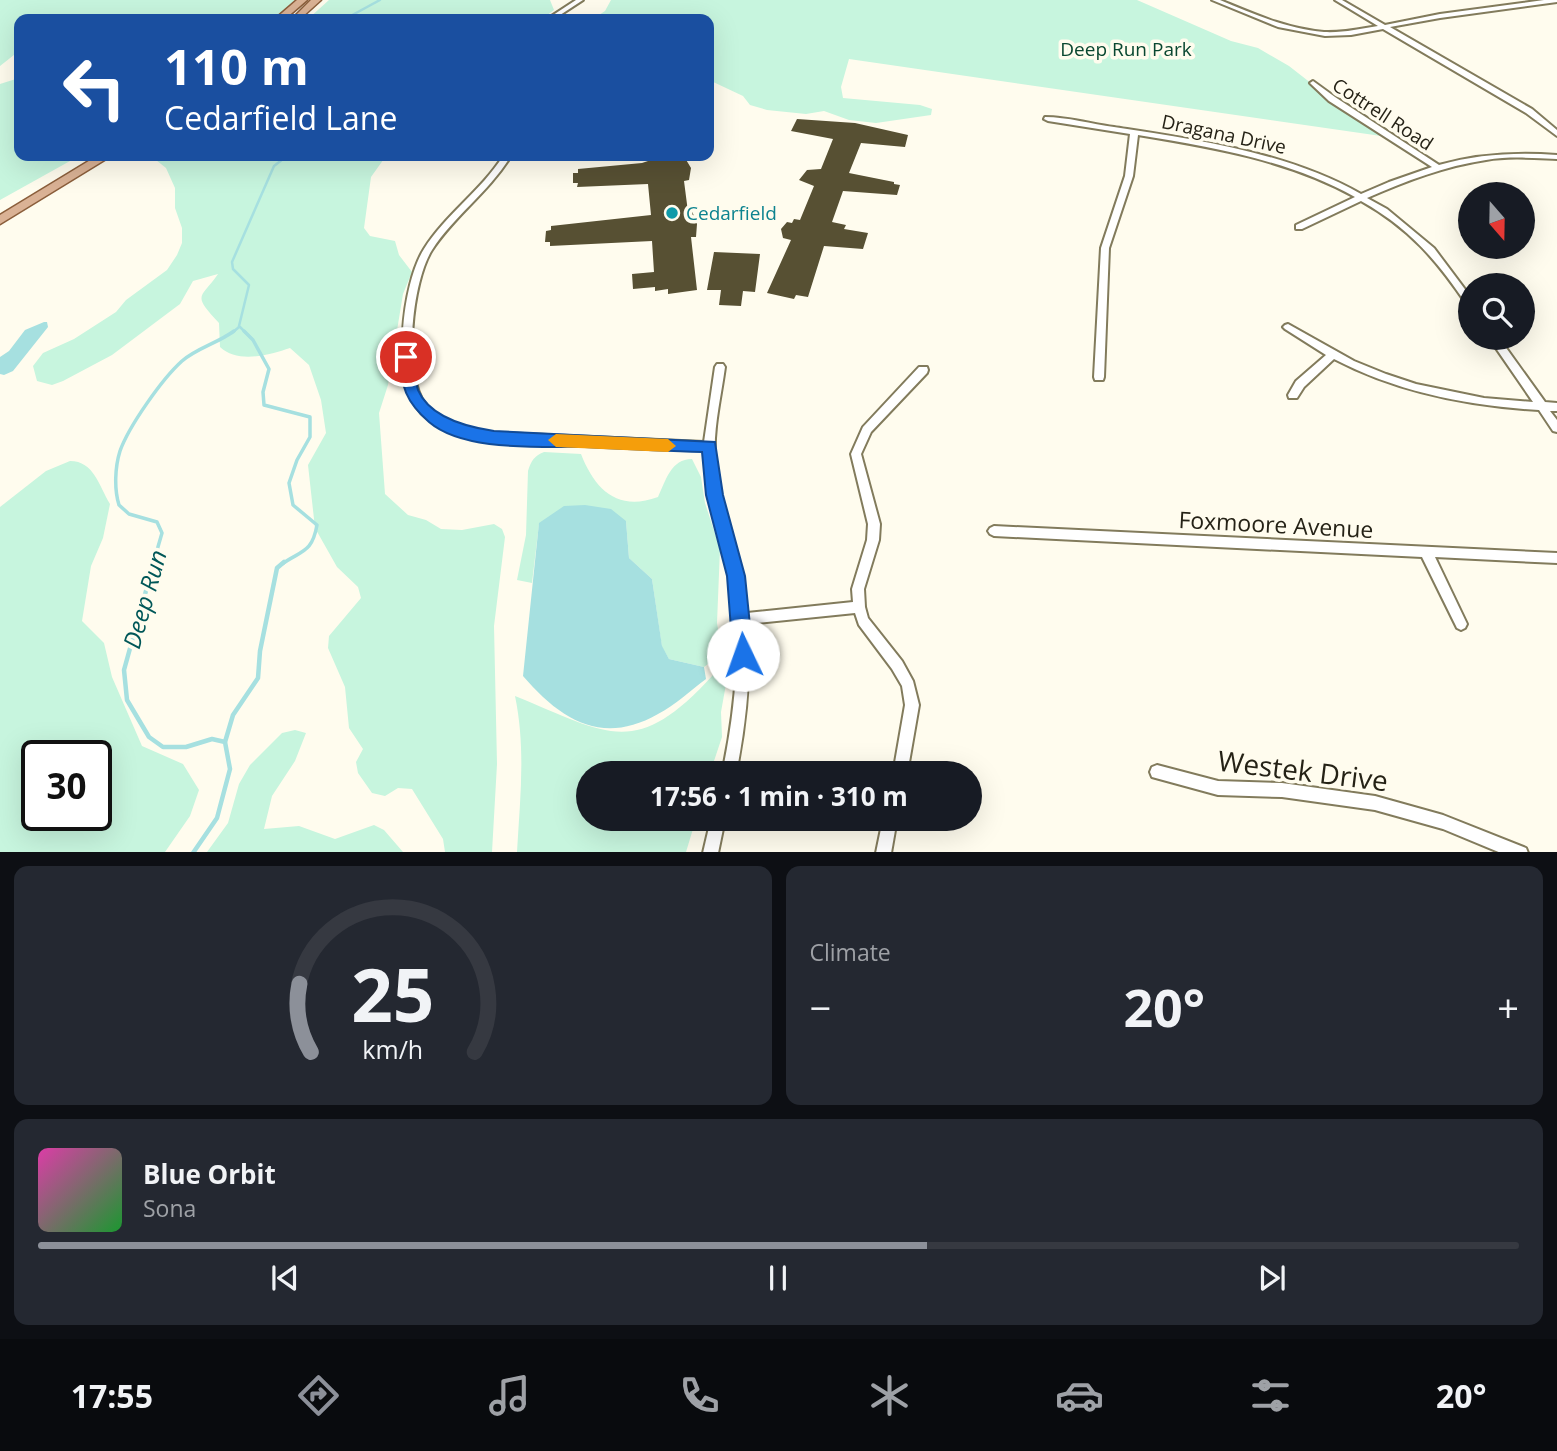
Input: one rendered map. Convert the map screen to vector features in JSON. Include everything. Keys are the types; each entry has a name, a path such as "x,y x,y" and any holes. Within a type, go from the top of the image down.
{"main road":[{"path":"286,14 302,0"},
{"path":"300,14 316,0"},
{"path":"0,208 79,161"},
{"path":"0,220 97,161"}],"street":[{"path":"558,14 580,0"},
{"path":"1215,0 1280,26 1339,34 1557,0"},
{"path":"1338,0 1519,105 1557,134"},
{"path":"1498,0 1509,6"},
{"name":"Cottrell Road","path":"1313,83 1332,99 1438,168"},
{"name":"Dragana Drive","path":"1048,119 1271,159 1313,174 1361,197 1393,218 1423,243 1458,288"},
{"path":"1099,377 1105,248 1129,176 1134,134"},
{"path":"1298,227 1411,175 1502,154 1557,157"},
{"path":"504,161 489,185 433,242 421,262 410,307 406,357 410,388 415,397 436,419 478,436 709,446"},
{"path":"1288,327 1332,355 1376,375 1431,393 1473,402 1557,407"},
{"path":"1503,350 1557,428"},
{"path":"1293,395 1300,384 1332,355"},
{"path":"720,367 709,446 715,495 734,568 743,655 740,707 731,761"},
{"path":"902,761 912,705 908,685 897,665 863,621 859,607 859,589 873,540 874,524 858,465 858,447 867,430 923,370"},
{"name":"Foxmoore Avenue","path":"994,531 1557,558"},
{"path":"1426,552 1461,624"},
{"path":"741,619 859,607"},
{"name":"Westek Drive","path":"1157,772 1218,788 1282,790 1375,803 1443,822 1521,852"},
{"path":"710,852 715,831"},
{"path":"883,852 887,831"}],"green space":[{"path":"0,0 295,0 280,14 14,14 14,55 0,66"},
{"path":"329,0 550,0 554,10 549,14 314,14"},
{"name":"Deep Run Park","path":"611,0 1137,0 1231,41 1258,48 1289,66 1357,119 1388,137 849,59 841,87 843,98 920,105 932,109 931,115 876,123 849,120 824,111 806,114 767,110 750,105 743,96 714,82 714,14 600,14"},
{"path":"14,80 14,161 70,161 0,200 0,84"},
{"path":"157,161 382,161 371,177 364,228 370,236 395,241 399,255 412,272 403,294 388,385 379,413 385,494 408,515 426,520 441,529 462,530 494,524 502,529 505,537 494,626 497,764 492,852 445,852 443,839 412,789 398,788 385,796 372,793 358,773 356,762 363,749 349,728 345,687 328,648 329,636 361,598 358,587 337,567 315,528 308,465 326,433 321,400 309,365 290,348 245,357 220,347 219,323 202,301 203,293 218,274 193,281 180,304 112,355 52,385 37,381 33,366 43,353 74,339 116,312 126,300 167,270 177,255 182,243 182,228 175,208 175,188 166,168"},
{"path":"544,452 581,454 593,478 601,487 610,495 631,502 658,497 674,467 692,459 701,477 705,503 720,549 717,623 721,648 716,658 704,667 669,659 662,647 652,579 629,558 626,521 539,524 532,583 517,580 526,535 528,471 533,459"},
{"path":"70,461 85,465 90,470 110,504 103,538 91,566 82,621 104,643 112,677 142,746 183,764 199,790 190,816 165,852 0,852 0,507 46,471"},
{"path":"728,673 721,712 722,737 714,761 576,761 576,831 692,831 686,852 517,852 521,755 515,696 574,721 620,732 641,729 663,719 686,702 713,675"},
{"path":"295,730 306,733 295,761 272,796 264,829 299,826 335,839 374,825 384,830 403,852 207,852 228,823 239,784 250,765 282,733"}],"water":[{"path":"47,322 48,327 13,371 0,374 0,357 9,351 25,330"},
{"path":"585,505 611,509 626,521 629,558 652,579 662,646 669,659 704,667 706,679 658,714 619,728 601,728 568,716 537,692 523,676 539,523 564,506"}],"building":[{"path":"797,119 855,123 908,135 905,147 861,143 849,173 894,182 900,185 897,195 843,191 832,222 846,225 844,229 868,233 863,249 824,246 808,297 796,295 794,299 767,293 791,240 783,238 781,229 787,222 800,220 814,186 799,180 807,170 821,169 833,139 791,131"},
{"path":"687,161 691,168 689,180 684,181 688,212 692,211 697,224 696,237 691,237 697,290 668,294 668,289 655,291 655,287 633,289 632,274 654,272 652,241 550,246 550,242 545,242 546,231 551,230 551,226 651,215 648,184 577,187 578,183 573,183 573,173 578,173 578,169"},
{"path":"714,252 760,254 755,292 743,291 741,306 719,305 721,290 707,290"}],"waterway":[{"name":"Deep Run","path":"354,14 380,0"},
{"name":"Deep Run","path":"280,161 274,166 232,262 233,269 249,285 239,326 253,340 269,369 263,392 264,405 310,417 310,437 297,460 289,483 293,505 317,525 309,546 282,564"},
{"name":"Deep Run","path":"232,333 239,327"},
{"name":"Deep Run","path":"153,564 162,533 157,522 129,514 119,505 116,478 120,451 138,416 174,369 188,356 234,331"},
{"name":"Deep Run","path":"154,562 124,670 127,700 149,737 163,747 186,747 212,739 225,742"},
{"name":"Deep Run","path":"225,742 233,715 258,678 260,651 277,568 284,562"},
{"name":"Deep Run","path":"194,852 217,818 230,769 225,742"}],"slow traffic":[{"path":"556,440 668,446"}],"place":[{"name":"Cedarfield","path":"672,213"}],"route":[{"path":"406,357 410,388 425,410 436,419 464,432 494,437 709,446 715,495 736,576 743,655"}]}
